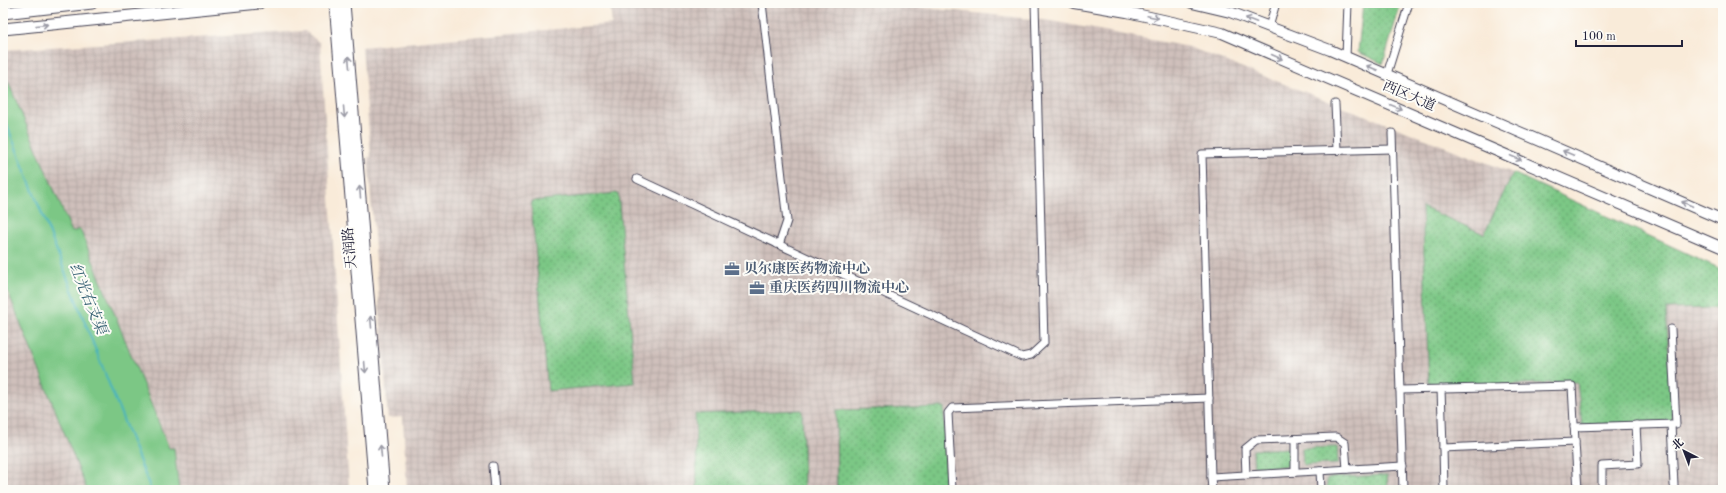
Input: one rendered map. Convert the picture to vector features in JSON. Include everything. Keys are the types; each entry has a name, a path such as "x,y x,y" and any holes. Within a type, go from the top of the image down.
{"main road":[{"path":"3,13 92,3"},
{"path":"3,29 259,3"},
{"name":"天润路","path":"335,3 375,490"},
{"name":"天润路","path":"344,3 384,490"},
{"name":"西区大道","path":"1074,3 1127,12 1222,33 1723,248"},
{"name":"西区大道","path":"1192,3 1230,12 1346,57 1723,220"}],"street":[{"path":"762,3 786,221 780,242 777,244"},
{"path":"637,179 1022,357 1031,355 1044,343 1035,3"},
{"path":"1269,27 1276,3"},
{"path":"1346,57 1348,3"},
{"path":"1387,74 1409,3"},
{"path":"1335,104 1338,150"},
{"path":"1392,133 1403,490"},
{"path":"1212,490 1202,154 1392,149"},
{"path":"1574,427 1676,424 1671,330"},
{"path":"1400,390 1572,386 1578,490"},
{"path":"1441,389 1444,490"},
{"path":"952,490 948,413 952,408 1209,398"},
{"path":"1671,424 1674,485"},
{"path":"1602,490 1602,466 1638,464 1636,425"},
{"path":"1246,475 1245,449 1256,440 1336,437 1345,443 1348,469"},
{"path":"1295,439 1295,472"},
{"path":"1443,448 1575,442"},
{"path":"493,466 495,490"},
{"path":"1211,477 1402,466"},
{"path":"1320,471 1321,490"}],"shaded area":[{"path":"610,3 863,3 918,7 1051,21 1189,47 1513,173 1723,270 1723,490 407,490 403,417 388,418 368,157 371,157 362,47 612,24"},
{"path":"305,31 320,43 349,490 179,490 174,448 170,449 80,229 72,233 3,70 3,50"},
{"path":"3,279 87,490 3,490"}],"green space":[{"path":"1363,3 1401,3 1383,64 1358,52"},
{"path":"3,70 72,232 80,229 169,448 174,448 179,490 87,490 3,279"},
{"path":"1513,173 1723,270 1723,308 1666,309 1673,422 1582,425 1577,382 1429,387 1422,207 1484,234"},
{"path":"618,193 635,383 548,391 531,201"},
{"path":"944,407 946,488 837,490 836,410"},
{"path":"802,410 804,490 697,490 695,414"},
{"path":"1337,447 1338,464 1303,465 1302,448"},
{"path":"1288,448 1289,466 1254,467 1253,450"},
{"path":"1387,475 1388,490 1327,490 1327,478"}],"waterway":[{"name":"红光右支渠","path":"3,115 151,490"}],"place":[{"name":"贝尔康医药物流中心","path":"732,269"},
{"name":"重庆医药四川物流中心","path":"757,288"}]}
